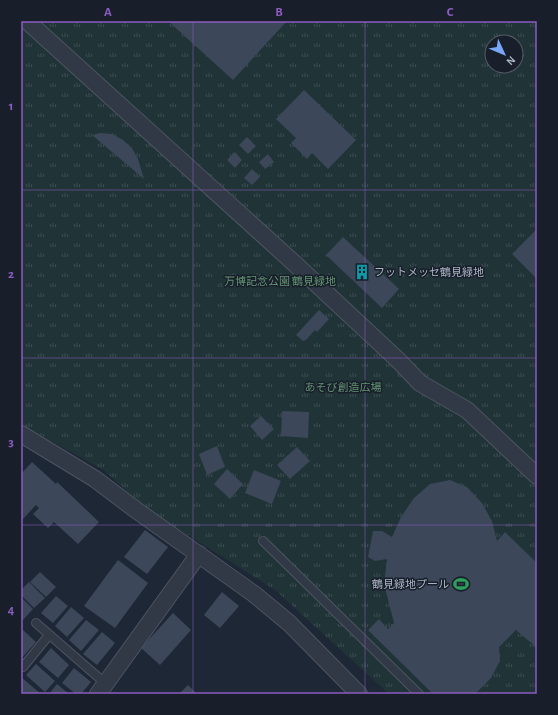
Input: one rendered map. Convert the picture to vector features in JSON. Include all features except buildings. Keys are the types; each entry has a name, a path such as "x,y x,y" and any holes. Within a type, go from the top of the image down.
{"street":[{"path":"27,21 294,263 398,360 420,383 467,410 537,476"},
{"path":"21,434 95,479 254,594 289,623 359,694"},
{"path":"102,689 199,554"}],"lane":[{"path":"263,541 419,694"},
{"path":"36,624 49,635 102,689"},
{"path":"23,667 49,635"}],"green space":[{"name":"万博記念公園 鶴見緑地","path":"21,21 537,21 537,694 389,694 275,590 145,508 105,471 21,424"}],"place":[{"name":"フットメッセ鶴見緑地","path":"362,272"},
{"name":"鶴見緑地プール","path":"461,584"}],"park label":[{"name":"あそび創造広場","path":"343,387"}]}
